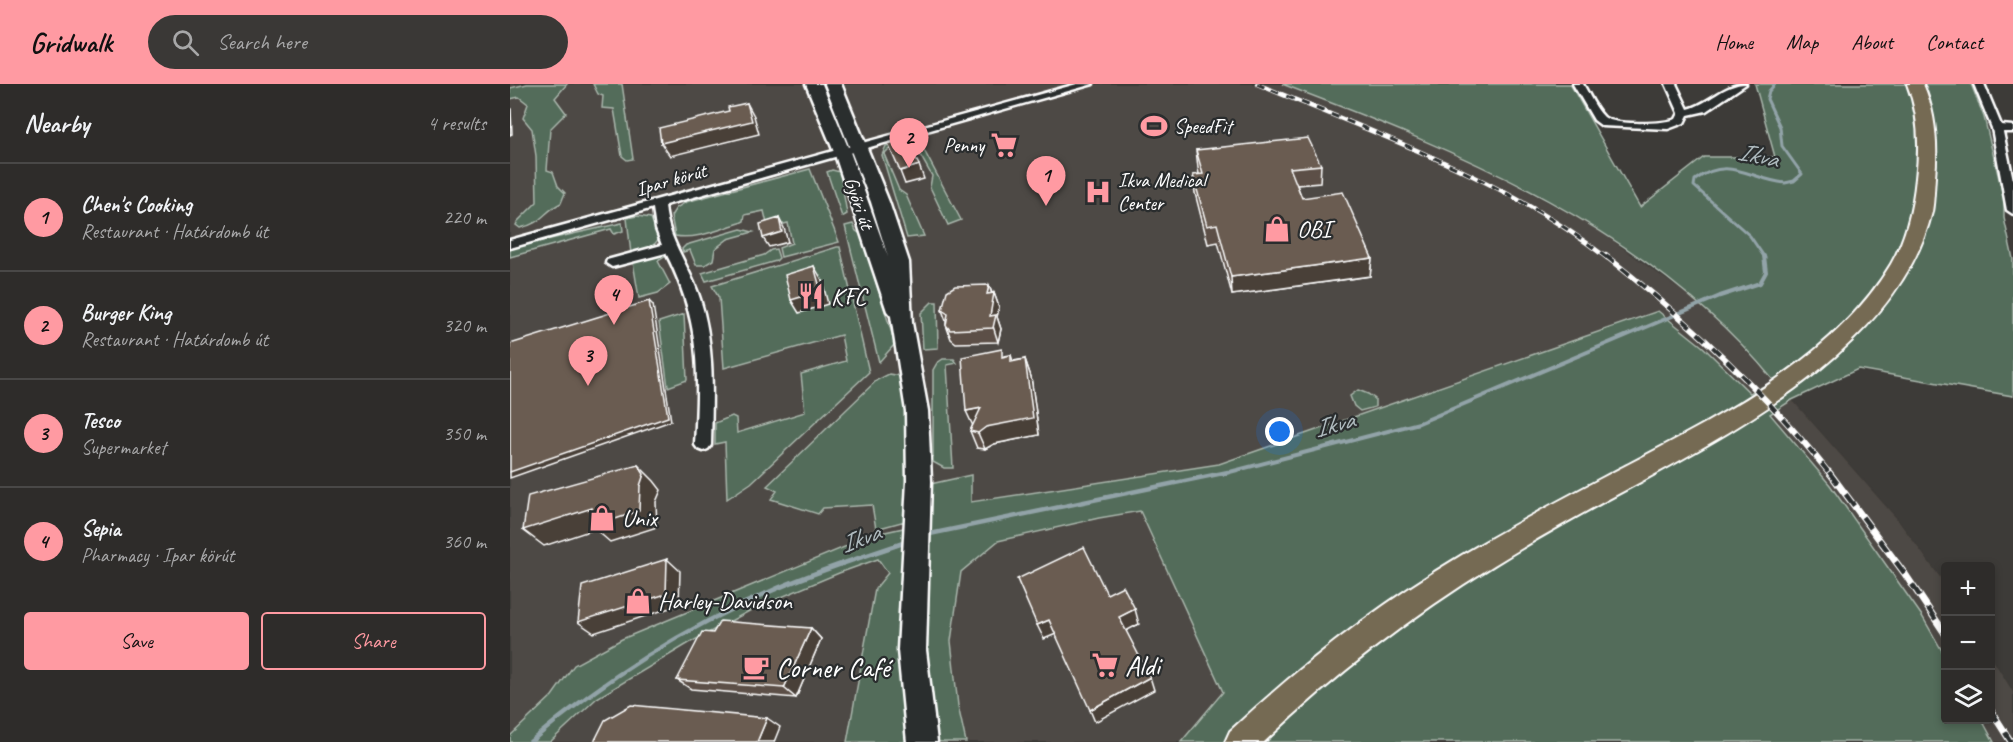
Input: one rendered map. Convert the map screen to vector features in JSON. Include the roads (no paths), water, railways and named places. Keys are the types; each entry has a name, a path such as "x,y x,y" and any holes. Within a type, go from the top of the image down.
{"main road":[{"name":"Győri út","path":"814,84 880,202 899,262 902,323 917,411 919,518 912,650 922,742"},
{"name":"Győri út","path":"833,84 851,150"},
{"path":"1241,742 1315,673 1396,613 1471,564 1553,516 1733,418 1778,390 1829,351 1890,282 1917,227 1924,205 1928,165 1923,114 1915,84"}],"street":[{"name":"Ipar körút","path":"510,244 1088,84"},
{"path":"1578,84 1598,118 1606,124 1668,126 1680,121 1684,113"},
{"path":"1671,84 1684,113"},
{"path":"1684,113 1702,109 1741,84"},
{"path":"1979,84 1997,128 2013,210"},
{"path":"1997,128 2013,129"},
{"path":"659,204 658,213 668,248 690,290 699,318 704,369 703,445"},
{"path":"612,263 668,248"}],"waterway":[{"name":"Ikva","path":"1764,257 1750,236 1694,186 1695,180 1718,169 1739,171 1785,183 1794,181 1802,174 1782,146 1780,127 1767,99 1769,91 1775,84"},
{"name":"Ikva","path":"1222,474 1419,423 1720,296 1760,283 1766,272 1764,257"},
{"name":"Ikva","path":"925,535 1228,472"},
{"name":"Ikva","path":"530,742 614,677 705,622 802,578 906,542"}],"railway":[{"path":"1257,84 1393,140 1483,181 1568,230 1607,258"},
{"path":"1606,256 1696,331 1752,385 1830,474"},
{"path":"1829,472 1905,574 1941,628"},
{"path":"1995,717 2011,742"}],"place":[{"name":"SpeedFit","path":"1154,126"},
{"name":"Penny","path":"1004,145"},
{"name":"Burger King","path":"909,168"},
{"name":"Ikva Medical Center","path":"1098,192"},
{"name":"Chen's Cooking","path":"1046,206"},
{"name":"OBI","path":"1277,229"},
{"name":"KFC","path":"811,296"},
{"name":"Sepia","path":"614,325"},
{"name":"Tesco","path":"588,386"},
{"name":"Unix","path":"602,518"},
{"name":"Harley-Davidson","path":"638,601"},
{"name":"Aldi","path":"1105,665"},
{"name":"Corner Café","path":"756,667"}]}
